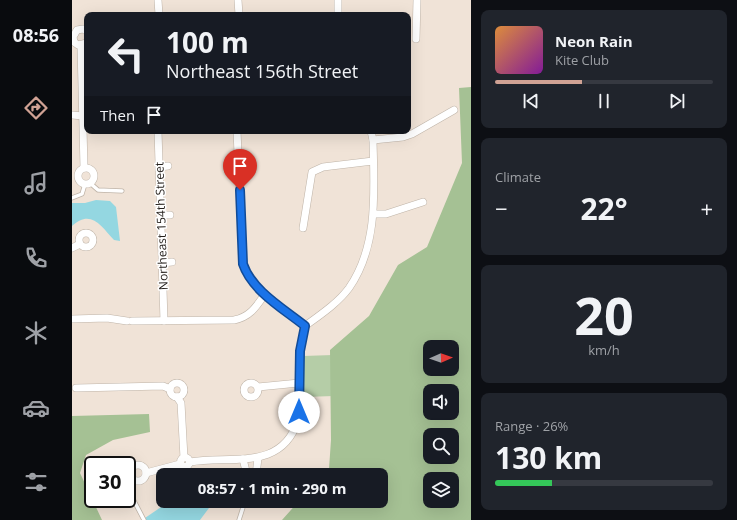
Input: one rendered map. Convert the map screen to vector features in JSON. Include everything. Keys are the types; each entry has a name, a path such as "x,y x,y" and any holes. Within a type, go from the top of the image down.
{"street":[{"path":"158,0 159,12"},
{"path":"238,0 239,12"},
{"path":"338,0 338,12"},
{"path":"416,39 417,0"},
{"path":"84,31 80,29 73,34 74,42 84,45 84,168"},
{"path":"373,140 403,137 412,134 454,110"},
{"path":"72,116 83,116"},
{"name":"Northeast 154th Street","path":"158,134 164,320"},
{"path":"237,134 243,264 248,277 265,294 305,326"},
{"path":"136,480 143,479 146,473 185,461 258,458 272,453 281,447 295,431 298,420 300,342 305,326 338,300 348,288 356,275 364,255 374,214 372,134"},
{"path":"303,228 312,172 323,167 373,161"},
{"path":"159,167 168,166"},
{"path":"84,168 90,170 93,174 93,179 88,183 80,181 78,177 79,172 84,168"},
{"path":"374,214 386,214 423,202"},
{"path":"161,215 170,215"},
{"path":"72,248 80,244"},
{"path":"162,263 172,262"},
{"path":"72,319 107,318 130,321 241,318 252,312 265,294"},
{"path":"170,389 175,383 182,385 183,393 177,397"},
{"path":"258,387 299,383"},
{"path":"73,387 163,386 170,389 172,395 177,397 181,403 185,461"},
{"path":"257,468 258,458"},
{"path":"243,459 245,468"},
{"path":"136,466 142,466 146,473"}],"lane":[{"path":"72,198 82,194 88,183 98,190 122,191"},
{"path":"136,505 144,520"},
{"path":"239,520 243,508"}],"green space":[{"path":"471,87 471,520 282,520 293,508 388,508 388,468 329,468 331,440 330,350 369,316 398,265 427,247 462,163 459,88"},
{"path":"333,355 334,396 304,397 303,356"},
{"path":"149,414 150,432 113,440 84,456 80,473 84,482 84,508 96,508 102,520 72,520 72,416"}],"water":[{"path":"96,200 110,201 116,207 120,241 114,240 96,221 90,219 79,221 72,226 72,203 85,203"},
{"path":"160,508 209,508 200,520 146,520 145,518"}],"route":[{"path":"240,190 243,264 248,277 265,294 305,326 300,342 299,412"}]}
